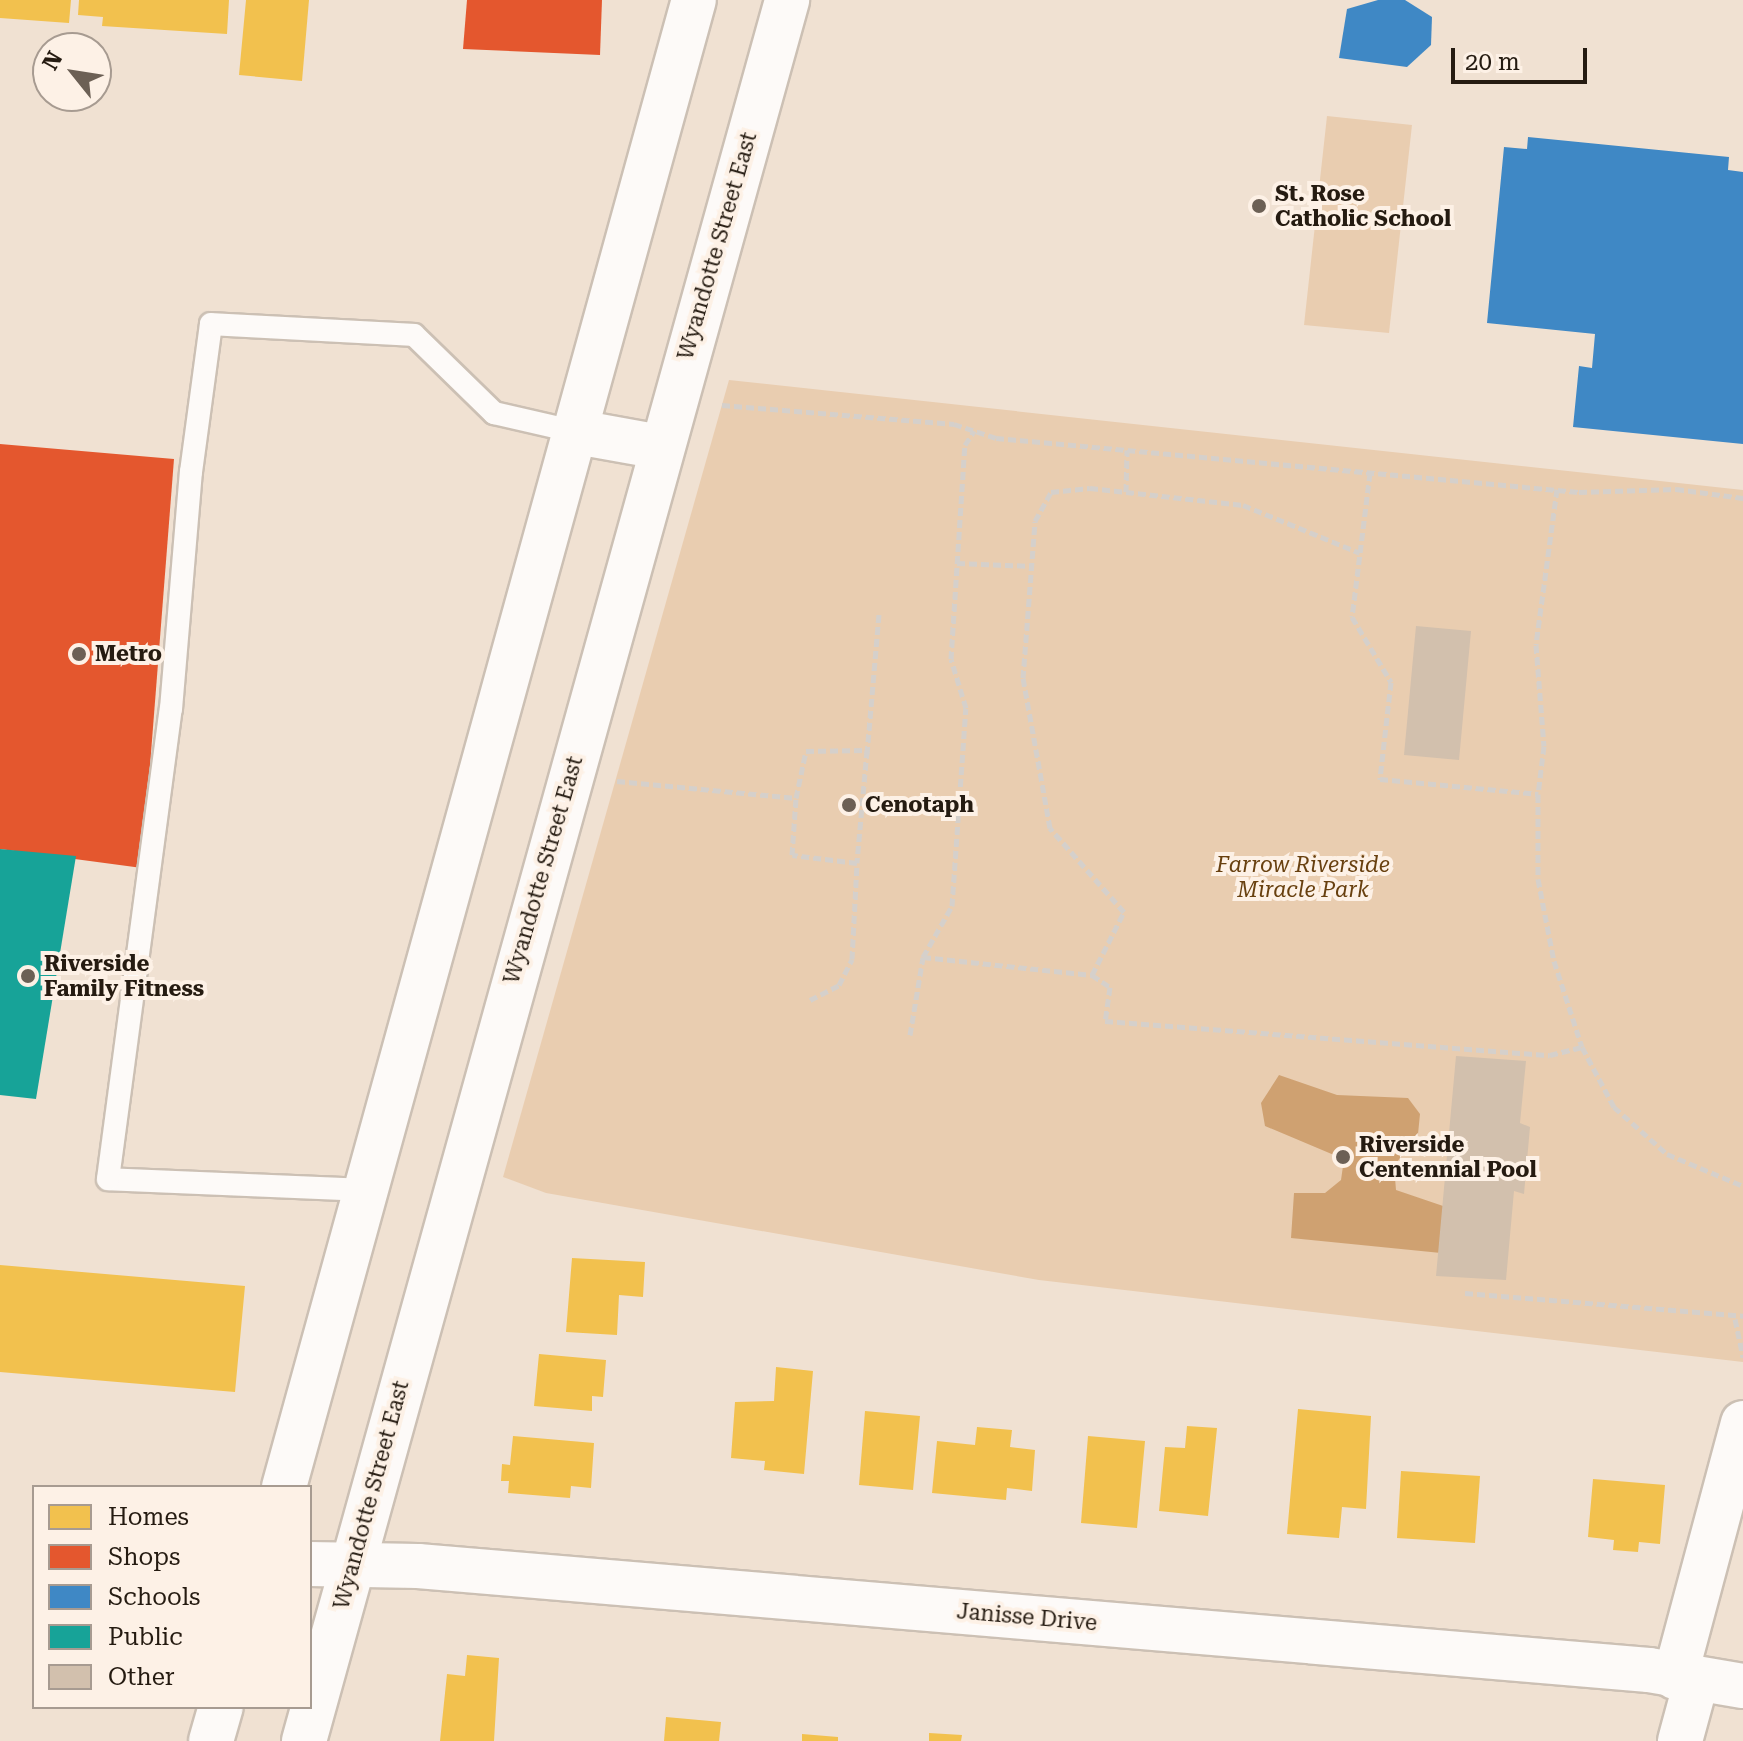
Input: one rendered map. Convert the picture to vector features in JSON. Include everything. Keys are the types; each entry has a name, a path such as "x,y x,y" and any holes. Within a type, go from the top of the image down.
{"main road":[{"path":"285,1485 694,0"},
{"name":"Wyandotte Street East","path":"312,1689 331,1566 660,447 787,0"},
{"path":"577,432 660,447"},
{"path":"1680,1741 1685,1679 1743,1423"},
{"name":"Janisse Drive","path":"331,1566 386,1564 450,1568 1649,1670 1685,1679 1743,1686"},
{"path":"211,1741 220,1709"},
{"name":"Wyandotte Street East","path":"304,1741 309,1709"}],"lane":[{"path":"368,1190 108,1179 171,709 191,472 211,324 414,335 494,413 577,432"}],"path":[{"path":"712,404 954,424 996,438 1370,473 1557,489 1676,489 1743,498"},
{"path":"910,1035 923,957 952,906 966,708 951,659 965,445 974,431"},
{"path":"1126,492 1127,450"},
{"path":"1370,473 1352,617 1391,682 1380,779 1538,794"},
{"path":"1557,489 1536,645 1544,746 1538,794 1538,879 1554,961 1582,1047 1614,1107 1667,1154 1743,1186"},
{"path":"1092,975 1124,912 1050,828 1023,678 1035,521 1051,492 1126,492 1243,505 1360,553"},
{"path":"957,563 1031,566"},
{"path":"810,1000 839,985 852,959 857,863 879,615"},
{"path":"857,863 792,855 796,798 806,751 867,750"},
{"path":"608,781 796,798"},
{"path":"923,957 1092,975 1110,987 1105,1021 1550,1055 1582,1047"},
{"path":"1465,1293 1735,1319 1743,1316"},
{"path":"1735,1319 1743,1357"}],"green space":[{"path":"1327,116 1412,125 1389,333 1304,325"},
{"name":"Farrow Riverside Miracle Park","path":"729,380 1743,490 1743,1362 1039,1280 546,1193 503,1177"}],"shaded area":[{"path":"1279,1075 1337,1095 1408,1098 1420,1114 1418,1134 1394,1166 1396,1190 1446,1207 1441,1253 1291,1238 1294,1193 1325,1193 1341,1180 1343,1166 1334,1155 1265,1126 1261,1103"}],"building: Homes":[{"path":"0,0 71,0 69,23 0,18"},
{"path":"79,0 229,0 227,34 102,26 103,17 78,15"},
{"path":"246,0 309,0 302,81 239,75"},
{"path":"572,1258 645,1262 643,1297 619,1295 617,1335 566,1332"},
{"path":"0,1265 245,1286 235,1392 0,1372"},
{"path":"539,1354 606,1360 603,1397 592,1396 592,1411 534,1406"},
{"path":"776,1367 813,1371 804,1474 764,1470 765,1461 731,1458 735,1402 774,1401"},
{"path":"1298,1409 1371,1416 1366,1509 1342,1507 1339,1538 1287,1534"},
{"path":"865,1411 920,1416 913,1490 859,1485"},
{"path":"1187,1426 1217,1428 1208,1516 1159,1511 1165,1447 1185,1448"},
{"path":"977,1427 1012,1430 1010,1447 1035,1450 1032,1491 1007,1488 1006,1500 932,1493 937,1441 975,1445"},
{"path":"513,1436 594,1443 591,1488 571,1486 570,1498 508,1493 509,1481 501,1481 502,1464 510,1465"},
{"path":"1088,1436 1145,1441 1137,1528 1081,1523"},
{"path":"1401,1471 1480,1476 1475,1543 1397,1538"},
{"path":"1593,1479 1665,1485 1660,1544 1639,1542 1638,1552 1613,1550 1614,1540 1588,1537"},
{"path":"467,1655 499,1658 494,1741 440,1741 447,1674 465,1676"},
{"path":"666,1717 721,1722 719,1741 664,1741"},
{"path":"929,1733 962,1735 961,1741 929,1741"},
{"path":"802,1734 838,1737 838,1741 802,1741"}],"building: Shops":[{"path":"467,0 602,0 600,55 463,49"},
{"name":"Metro","path":"0,444 174,459 142,868 0,849"}],"building: Schools":[{"path":"1378,0 1405,0 1432,17 1431,45 1407,67 1339,58 1347,9"},
{"path":"1528,137 1729,157 1728,170 1743,172 1743,444 1573,427 1579,366 1592,368 1595,334 1487,323 1504,147 1527,149"}],"building: Public":[{"name":"Riverside Family Fitness","path":"0,849 76,856 36,1099 0,1095"}],"building: Other":[{"path":"1416,626 1471,631 1459,760 1404,755"},
{"path":"1456,1056 1526,1061 1520,1123 1530,1127 1524,1194 1514,1191 1506,1280 1436,1276"}],"place":[{"name":"St. Rose Catholic School","path":"1259,206"},
{"name":"Metro","path":"79,654"},
{"name":"Cenotaph","path":"849,805"},
{"name":"Riverside Family Fitness","path":"28,976"},
{"name":"Riverside Centennial Pool","path":"1343,1157"}]}
